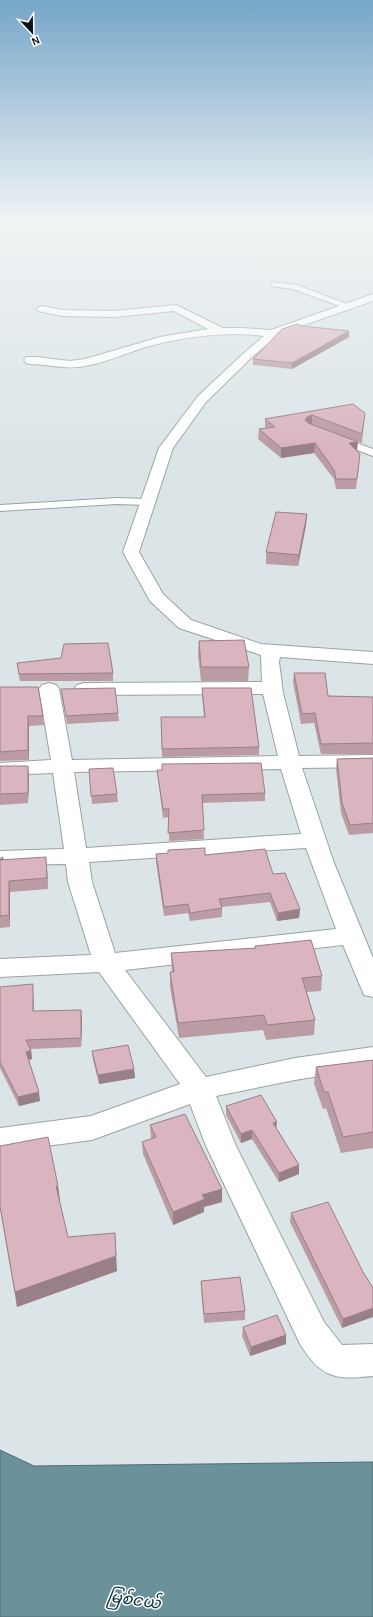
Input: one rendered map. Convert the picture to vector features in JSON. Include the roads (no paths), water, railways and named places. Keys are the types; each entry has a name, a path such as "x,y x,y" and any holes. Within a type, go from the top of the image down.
{"street":[{"path":"373,297 274,334 248,355 202,399 166,448 131,552 156,597 185,624 258,649 373,658"},
{"path":"42,310 62,313 114,314 176,308 221,332"},
{"path":"30,360 76,364 90,362 148,343 196,334 259,331 274,334"},
{"path":"271,651 269,667 271,688 289,762 313,840 373,988"},
{"path":"271,688 39,689 63,766 80,882 106,963 199,1089 221,1146 312,1333 323,1351 334,1360 348,1362 373,1360"},
{"path":"0,769 63,766 373,761"},
{"path":"0,858 76,856 313,840"},
{"path":"0,968 106,963 351,936"},
{"path":"0,1140 92,1128 199,1089 295,1068 373,1057"}],"lane":[{"path":"314,293 348,306"},
{"path":"325,435 373,453"},
{"path":"0,508 117,501 147,502"}],"water":[{"name":"မြစ်ငယ်","path":"0,1450 34,1466 373,1462 373,1617 0,1617"}]}
